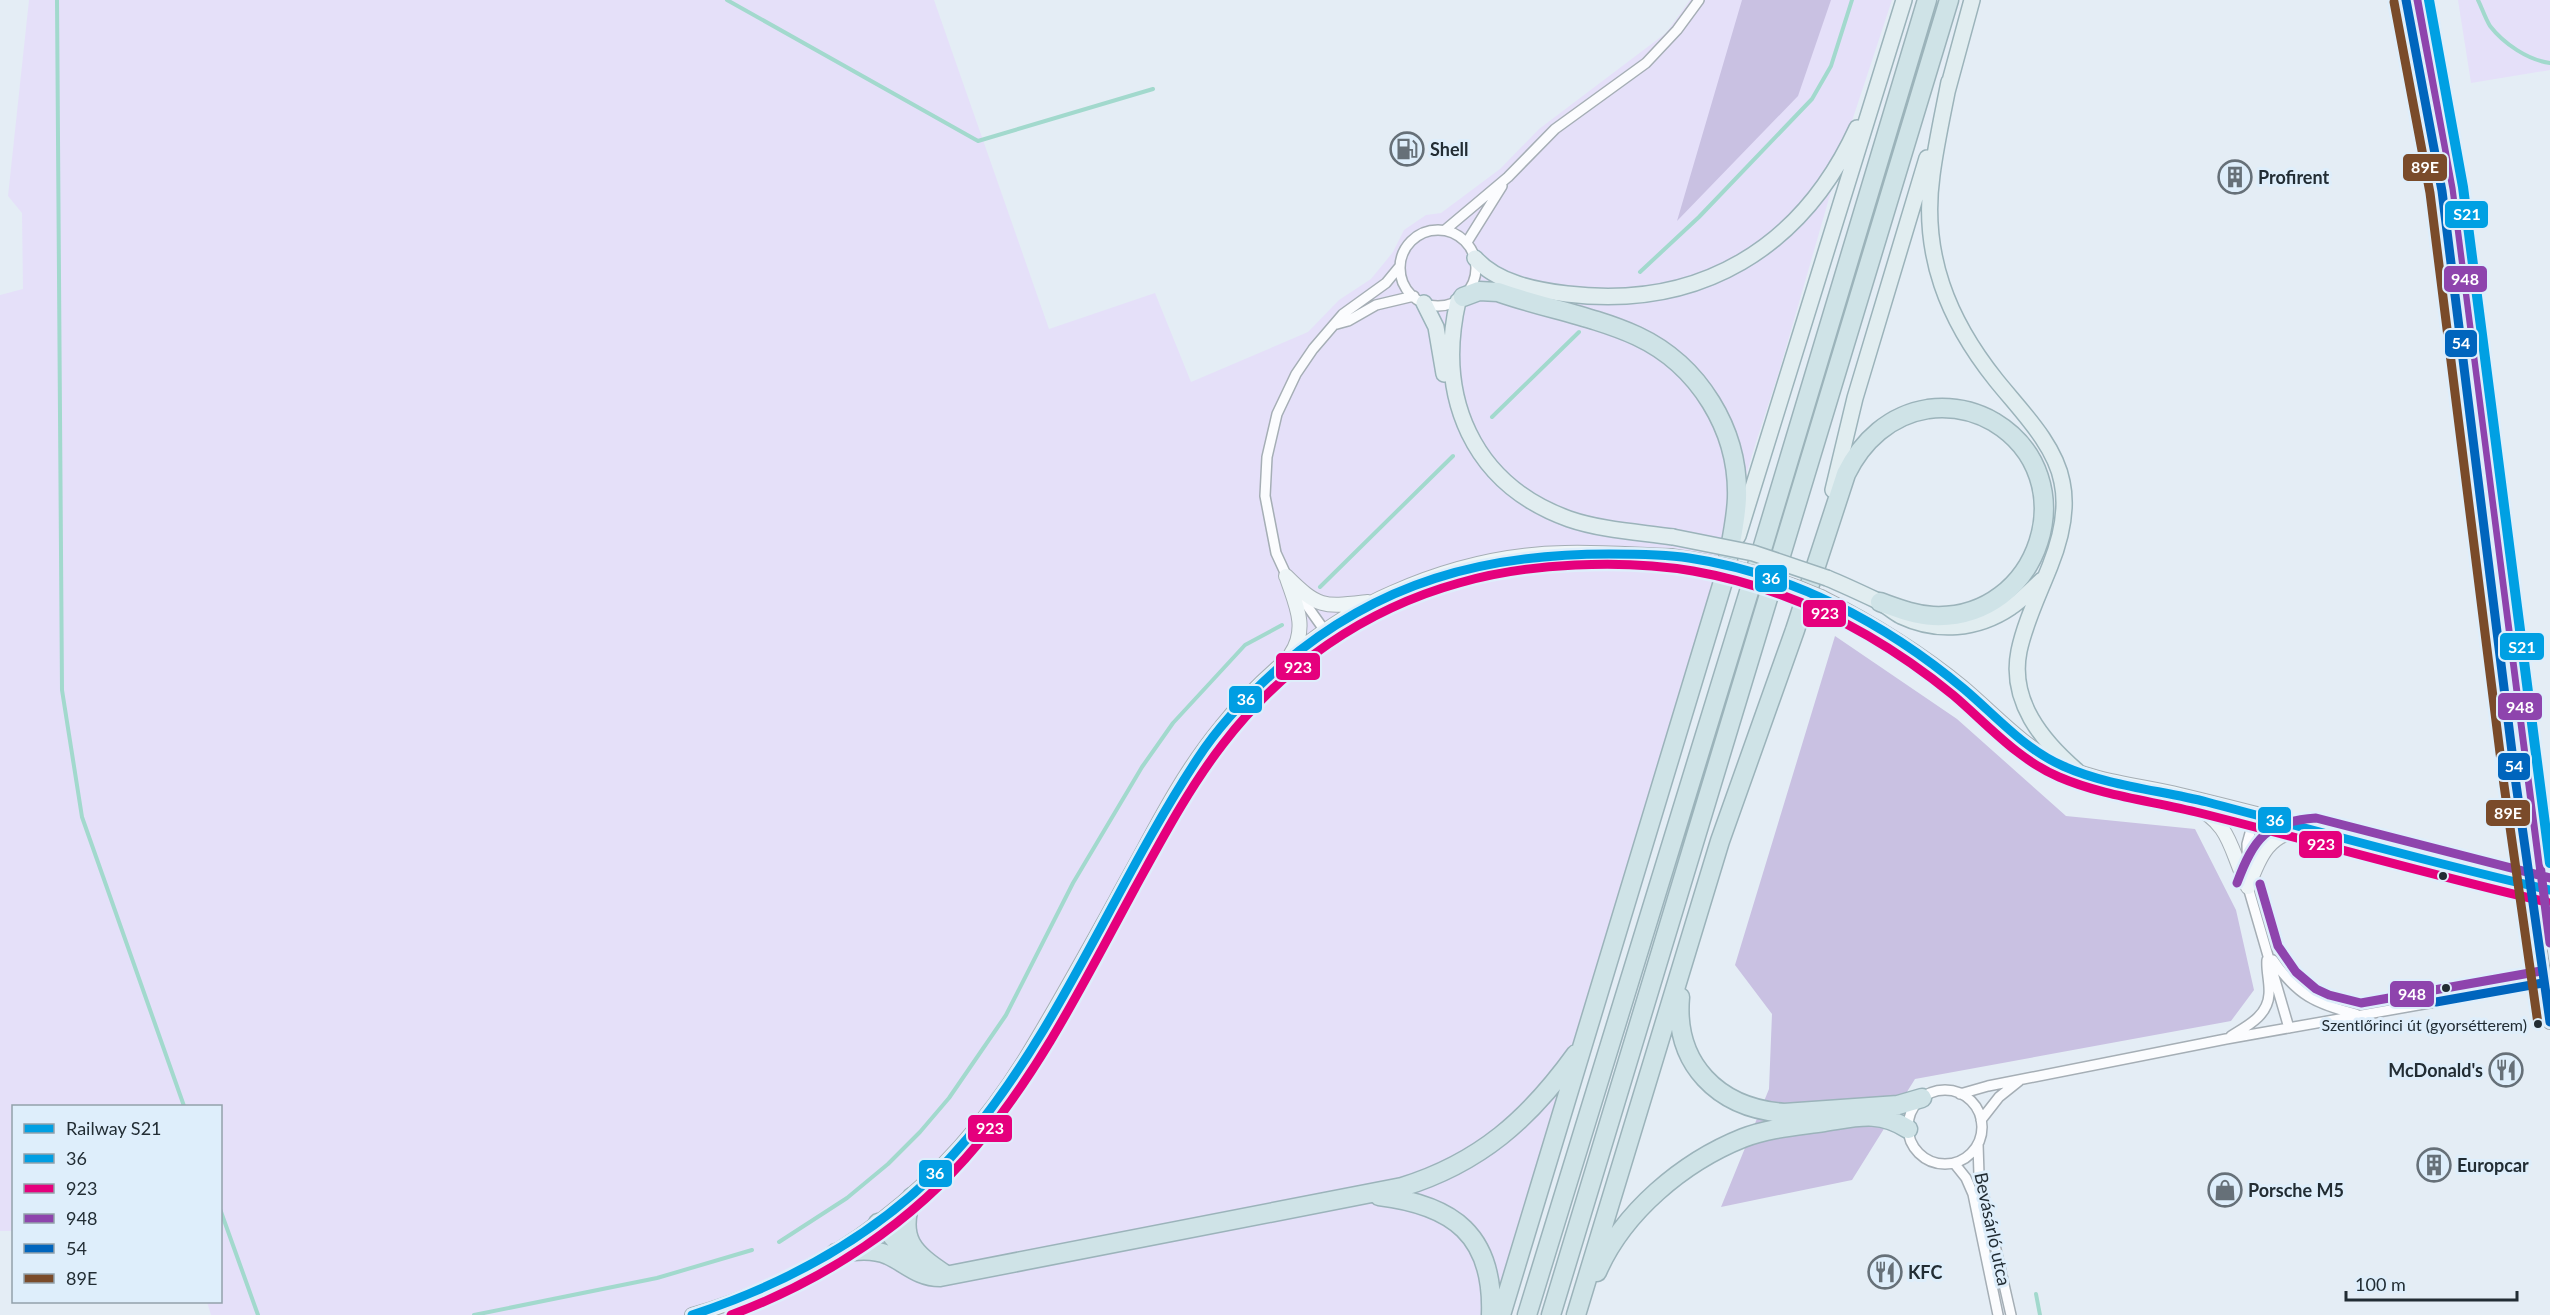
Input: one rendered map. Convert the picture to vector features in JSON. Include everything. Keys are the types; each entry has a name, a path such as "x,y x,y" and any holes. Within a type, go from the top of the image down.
{"highway":[{"path":"1527,1315 1763,546 1927,0"},
{"path":"1551,1315 1949,0"},
{"path":"1460,299 1479,291 1498,292 1615,327 1659,348 1694,378 1721,420 1736,472 1735,518 1725,575 1501,1315"},
{"path":"1577,1315 1720,841 1851,464 1865,444 1891,422 1925,409 1956,408 1976,413 2010,434 2020,444 2035,468 2043,495 2044,510 2041,538 2036,551 2016,584 1988,604 1955,615 1918,614 1880,602"},
{"path":"1690,938 1680,990 1679,1031 1687,1053 1695,1066 1727,1096 1755,1108 1784,1113 1898,1105 1922,1098"},
{"path":"836,1252 874,1251 891,1256 924,1275 948,1276 1368,1195 1422,1181 1462,1163 1489,1146 1532,1108 1584,1043"},
{"path":"1577,1315 1600,1265 1622,1230 1654,1196 1684,1171 1711,1154 1743,1138 1762,1132 1863,1116 1885,1117 1908,1129"},
{"path":"1368,1195 1424,1204 1442,1212 1466,1230 1487,1268 1490,1279 1491,1315"},
{"path":"912,1197 906,1218 909,1240 921,1258 948,1276"},
{"path":"878,1223 920,1266 948,1276"},
{"path":"878,1223 883,1243 891,1256"}],"main road":[{"path":"1725,575 1904,0"},
{"path":"1819,551 1855,398 1950,82 1972,0"},
{"path":"2406,0 2442,191 2543,983 2550,1022"},
{"path":"1475,258 1488,271 1502,278 1539,290 1578,296 1623,297 1661,293 1722,272 1755,254 1782,234 1806,210 1847,150 1882,73"},
{"path":"1950,82 1931,177 1930,223 1935,262 1939,282 1964,334 1983,364 2043,442 2055,461 2062,482 2061,527 2019,652 2017,676 2026,708 2042,738 2078,771"},
{"path":"1453,390 1451,343 1460,299"},
{"path":"1419,300 1436,327 1444,375 1453,390 1465,427 1481,455 1526,498 1561,516 1591,525 1673,537 1753,553 1827,578 1880,602 1899,615 1918,623 1944,627 1970,625 2012,606 2046,577"},
{"path":"692,1315 758,1293 836,1252 912,1197 968,1138 1026,1058 1162,816 1199,756 1231,714 1286,660 1325,631 1373,601 1442,574 1506,559 1564,553 1671,556 1748,570 1821,597 1866,620 1916,651 1963,688 2029,746 2059,764 2096,777 2180,795 2550,890"},
{"path":"1286,576 1308,597 1323,604 1341,606 1373,601"},
{"path":"1286,576 1301,628 1298,641 1286,660"},
{"path":"2180,795 2219,823 2227,834 2248,887"},
{"path":"2248,887 2259,859 2269,844 2283,835 2296,831 2317,830"}],"street":[{"path":"1445,230 1508,177 1555,129 1646,63 1677,30 1700,0"},
{"path":"1467,242 1508,177"},
{"path":"1325,631 1286,576 1276,553 1267,510 1265,483 1269,445 1280,405 1313,348 1356,302 1386,283 1400,266 1403,254 1412,240 1426,231 1445,230 1458,235 1467,242 1475,258 1475,279 1460,299 1442,306 1419,300 1384,302 1348,321 1337,324"},
{"path":"1400,266 1404,285 1419,300"},
{"path":"2255,815 2247,844 2248,887 2289,1028"},
{"path":"2267,951 2287,980 2310,999 2325,1006 2361,1015"},
{"path":"2226,1040 2264,1011 2270,995 2266,969 2267,951"},
{"path":"1960,1094 2022,1079 2289,1028 2543,983"},
{"path":"1981,1120 1999,1097 2022,1079"},
{"path":"1941,1090 1960,1094 1974,1104 1981,1120 1978,1144 1970,1155 1954,1163 1938,1163 1923,1157 1912,1144 1908,1129 1911,1112 1922,1098 1941,1090"},
{"name":"Bevásárló utca","path":"1978,1144 1980,1175 2011,1315"},
{"path":"1954,1163 1966,1178 1973,1194 1998,1315"}],"shaded area":[{"path":"29,0 934,0 1049,329 1155,293 1191,382 1308,332 1339,300 1371,279 1393,252 1404,230 1426,215 1441,213 1500,169 1539,129 1666,33 1690,0 1892,0 1851,124 1822,181 1832,188 1779,372 1492,1315 211,1315 207,1303 222,1303 222,1105 12,1105 12,1231 0,1231 0,295 23,289 22,213 8,196"},
{"path":"1742,0 1831,0 1798,96 1677,221"},
{"path":"2458,0 2550,0 2550,70 2471,83"},
{"path":"1835,636 1957,719 2066,816 2195,829 2236,910 2254,990 2231,1021 1915,1079 1852,1180 1721,1207 1769,1089 1772,1014 1735,965"}],"waterway":[{"path":"57,0 62,690 82,817 184,1105"},
{"path":"727,0 978,141 1153,89"},
{"path":"1640,272 1699,217 1812,99 1831,66 1852,0"},
{"path":"2478,0 2490,26 2502,39 2525,55 2550,63"},
{"path":"1492,417 1579,332"},
{"path":"1320,587 1453,456"},
{"path":"779,1242 847,1198 888,1164 949,1098 1006,1015 1073,883 1142,767 1173,723 1245,645 1282,625"},
{"path":"222,1215 258,1315"},
{"path":"474,1315 657,1278 752,1250"},
{"path":"2036,1294 2040,1315"}],"rail line":[{"name":"S21","path":"2429,0 2463,187 2550,863"}],"transit line":[{"name":"54","path":"2406,0 2442,191 2516,784 2550,1022"},
{"name":"948","path":"2418,0 2454,189 2550,943"},
{"name":"89E","path":"2394,2 2430,193 2504,785 2538,1024"},
{"name":"36","path":"692,1315 770,1285 807,1267 876,1223 909,1198 939,1170 967,1139 1001,1095 1032,1048 1061,1001 1168,805 1207,745 1237,709 1282,665 1319,636 1356,613 1395,593 1435,578 1476,567 1563,555 1649,554 1727,565 1764,576 1835,604 1902,643 1964,689 2036,751 2080,773 2207,802 2421,859 2550,890"},
{"name":"923","path":"731,1315 800,1285 865,1246 924,1200 977,1145 1043,1053 1187,796 1223,744 1272,690 1328,644 1359,625 1424,594 1486,576 1544,567 1636,565 1693,571 1764,589 1831,616 1894,652 1953,695 2016,751 2044,769 2076,784 2200,813 2547,902"},
{"name":"948","path":"2237,883 2250,854 2264,835 2285,823 2316,818 2550,878"},
{"name":"948","path":"2260,884 2278,946 2296,972 2316,989 2329,995 2361,1003 2541,971"},
{"name":"54","path":"2436,1002 2543,983"}],"place":[{"name":"Shell","path":"1407,149"},
{"name":"Profirent","path":"2235,177"},
{"name":"Szentlőrinci út (gyorsétterem)","path":"2538,1024"},
{"name":"McDonald's","path":"2506,1070"},
{"name":"Europcar","path":"2434,1165"},
{"name":"Porsche M5","path":"2225,1190"},
{"name":"KFC","path":"1885,1272"}]}
